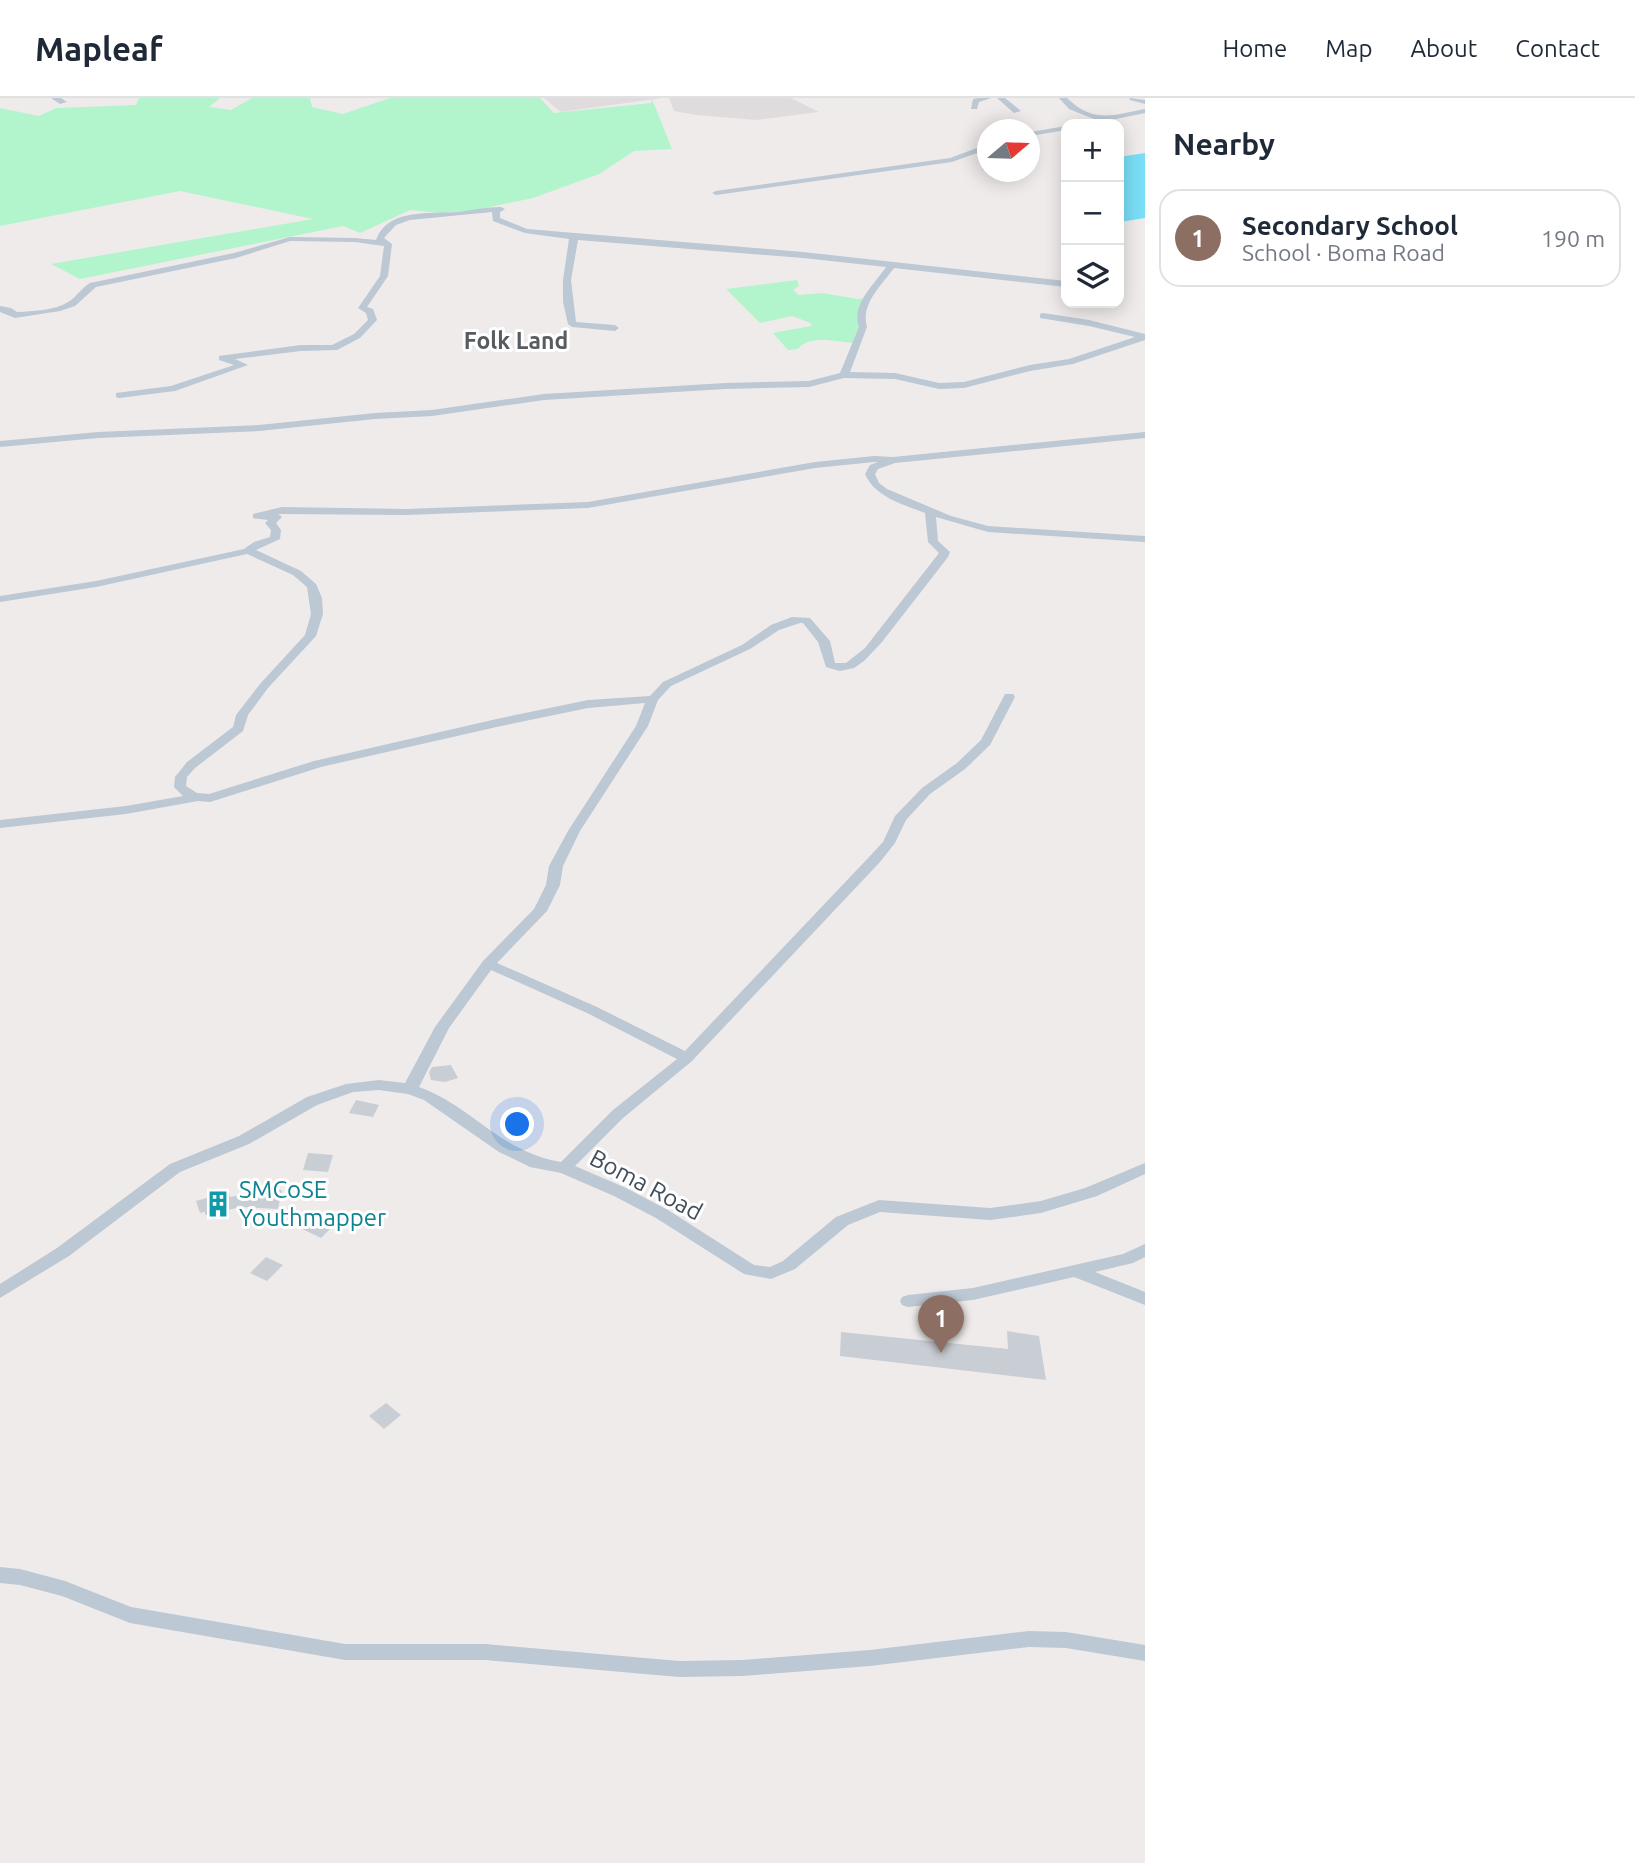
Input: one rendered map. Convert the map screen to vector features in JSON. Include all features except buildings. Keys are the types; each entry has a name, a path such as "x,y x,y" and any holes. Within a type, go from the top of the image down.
{"street":[{"path":"55,98 63,102"},
{"path":"974,107 976,101 987,98"},
{"path":"1001,98 1017,110"},
{"path":"1063,98 1072,107 1099,119"},
{"path":"1133,98 1145,102"},
{"path":"1106,119 1145,111"},
{"path":"1040,132 1061,129"},
{"path":"716,193 952,160 977,150"},
{"path":"388,244 379,239 386,228 416,214 446,215 499,209 496,219 514,228 574,237 891,265 1061,283"},
{"path":"574,237 566,270 565,295 572,324 615,328"},
{"path":"0,309 15,315 62,307 72,304 85,288 93,285 236,255 290,239 355,240 388,244"},
{"path":"119,395 172,390 243,365 222,358 301,348 334,348 346,342 373,320 370,311 362,308 384,276 388,244"},
{"path":"844,375 863,327 861,307 891,265"},
{"path":"1043,316 1089,323 1144,337"},
{"path":"0,444 98,435 260,428 432,413 553,396 809,384 844,375 895,376 939,386 964,385 1030,368 1070,362 1144,337"},
{"path":"0,599 96,584 248,551 258,544 275,539 276,530 270,523 278,517 257,516 282,510 407,512 588,505 815,465 1145,435"},
{"path":"893,460 874,467 870,474 876,485 930,512 988,529 1145,539"},
{"path":"410,1089 442,1027 488,964 540,911 552,885 556,866 574,831 642,726 653,699 667,684 746,647 757,638 796,619 806,620 824,641 830,665 836,668 847,667 872,649 895,615 943,557 943,548 933,542 930,512"},
{"path":"197,798 180,787 181,777 191,765 239,728 242,715 264,686 310,636 317,614 312,586 297,573 248,551"},
{"path":"564,1168 618,1114 687,1058 875,859 889,843 900,819 926,791 961,766 986,742 1009,697"},
{"path":"0,824 126,810 228,793 318,764 502,722 588,704 653,699"},
{"path":"488,964 592,1010 687,1058"},
{"name":"Boma Road","path":"0,1292 63,1252 175,1168 244,1140 305,1104 351,1087 379,1085 410,1089 429,1096 504,1148 535,1163 564,1168 620,1192 662,1214 750,1270 771,1273 789,1265 842,1221 879,1206 990,1214 1041,1207 1091,1192 1145,1168"},
{"path":"908,1301 973,1294 1127,1259 1145,1251"},
{"path":"1075,1271 1145,1299"},
{"path":"0,1575 20,1577 65,1589 130,1615 345,1652 485,1652 679,1669 743,1668 870,1658 1029,1639 1066,1640 1145,1653"}],"shaded area":[{"path":"544,98 662,98 561,112"},
{"path":"669,98 791,98 819,112 756,120 696,115 674,111"}],"green space":[{"path":"139,98 220,98 209,107 231,110 252,98 310,98 312,107 343,114 390,98 540,98 554,113 651,103 652,99 672,149 634,151 599,174 533,198 470,211 442,213 410,210 360,233 343,226 80,279 51,264 313,219 180,191 0,226 0,108 39,116 56,108 136,105"},
{"path":"797,280 799,286 793,290 799,295 822,293 858,299 869,298 861,308 863,327 854,343 816,340 803,344 798,349 788,350 773,333 811,326 811,323 792,316 760,323 726,289"}],"water":[{"path":"1145,153 1145,218 1124,221 1124,156"}],"place":[{"name":"SMCoSE Youthmapper","path":"218,1204"},
{"name":"Secondary School","path":"941,1353"}],"district":[{"name":"Folk Land","path":"516,341"}]}
